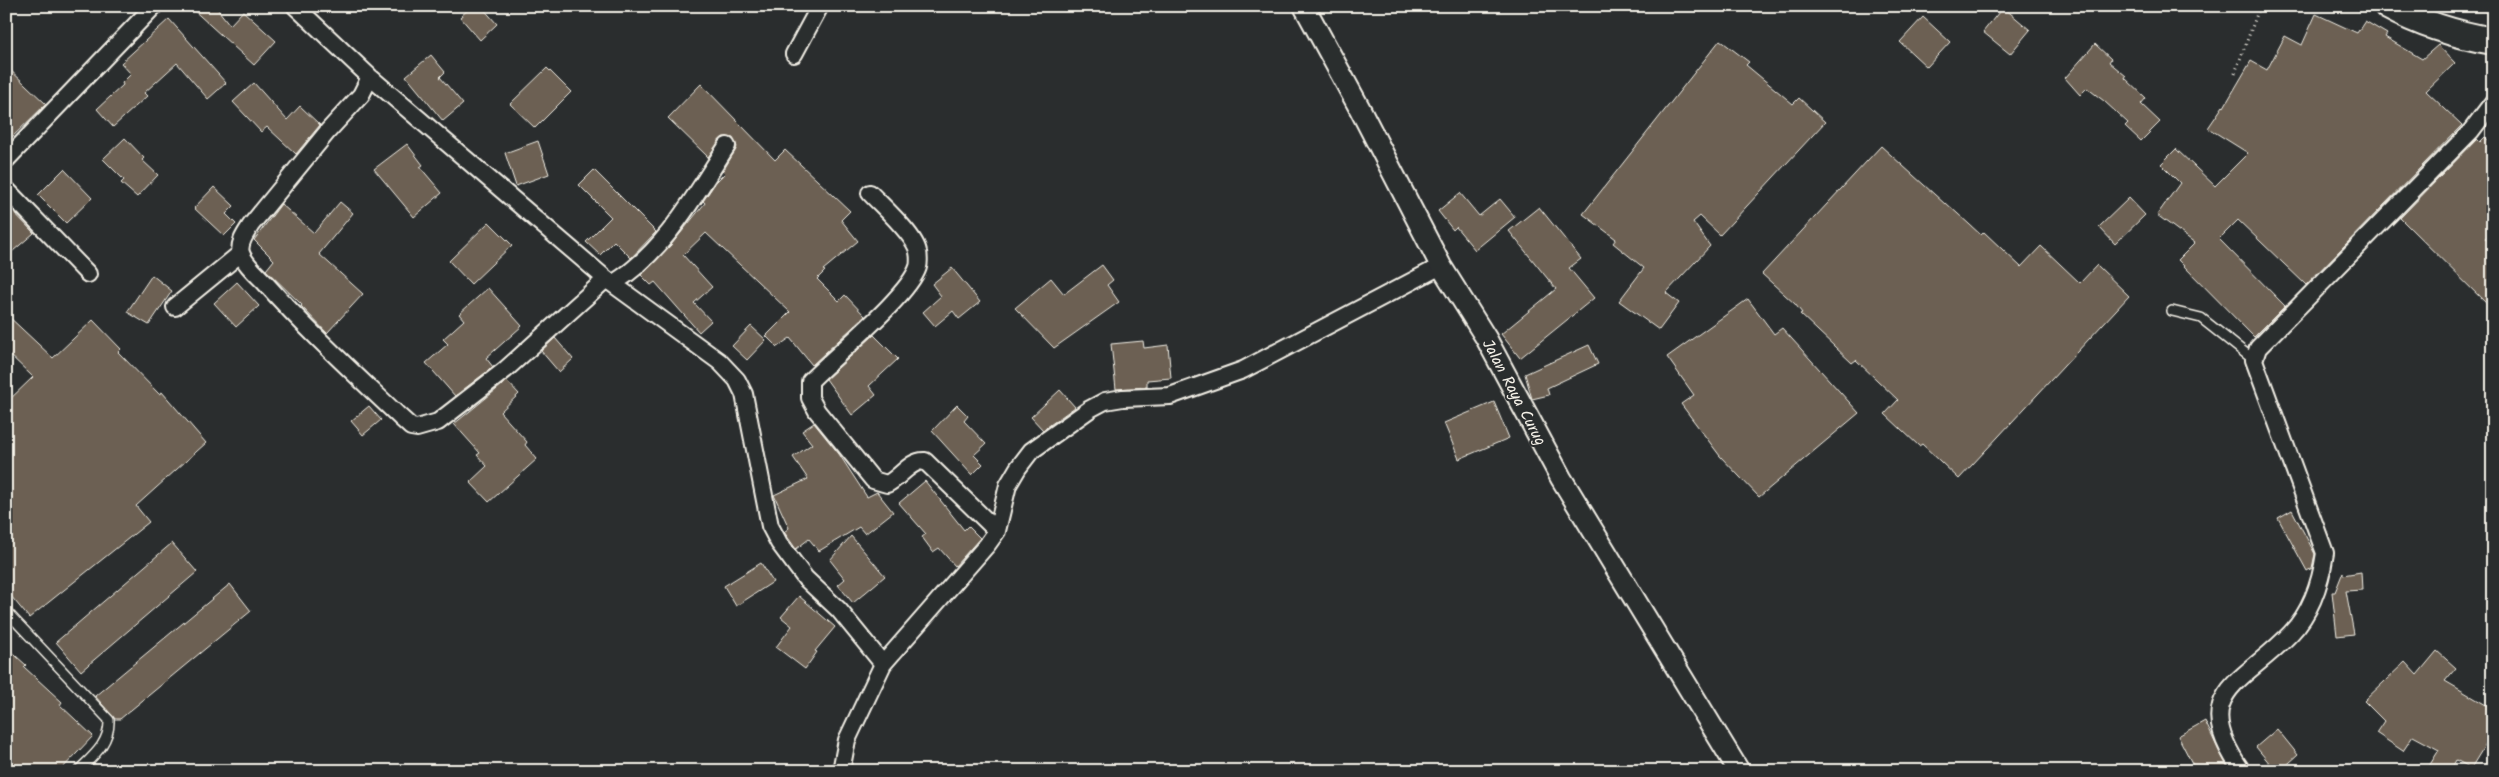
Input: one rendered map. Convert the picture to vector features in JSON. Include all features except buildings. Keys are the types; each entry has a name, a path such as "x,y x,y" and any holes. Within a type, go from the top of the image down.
{"main road":[{"path":"2388,6 2400,13 2448,30 2493,41"}],"street":[{"path":"6,160 154,6"},
{"path":"295,6 370,78 610,281 712,356 737,380 744,394 770,526 805,578 839,610 882,664"},
{"path":"794,54 820,6"},
{"name":"Jalan Raya Curug","path":"1304,6 1360,108 1441,266 1486,338 1561,478 1739,771"},
{"path":"370,78 361,95 328,131 251,225 242,240 241,253 299,321 400,417 411,427 416,428 438,422 505,370 610,281 631,273 679,220 727,146"},
{"path":"2242,771 2231,756 2218,720 2220,702 2230,689 2292,632 2309,605 2323,572 2325,553 2254,360 2258,348 2471,131 2493,102"},
{"path":"6,189 88,274"},
{"path":"870,193 913,241 918,251 918,268 909,282 881,314 810,380 810,398 817,411 873,480 887,484 912,464 919,460 925,461 997,531"},
{"path":"175,307 241,253"},
{"path":"841,771 847,740 882,664 961,577 997,531 1008,485 1030,451 1090,409 1105,402 1123,398 1170,396 1243,370 1441,266"}],"lane":[{"path":"2172,310 2201,318 2254,360"},
{"path":"6,611 109,720 109,731 105,743 78,771"}],"path":[{"path":"2235,73 2260,6"}]}
